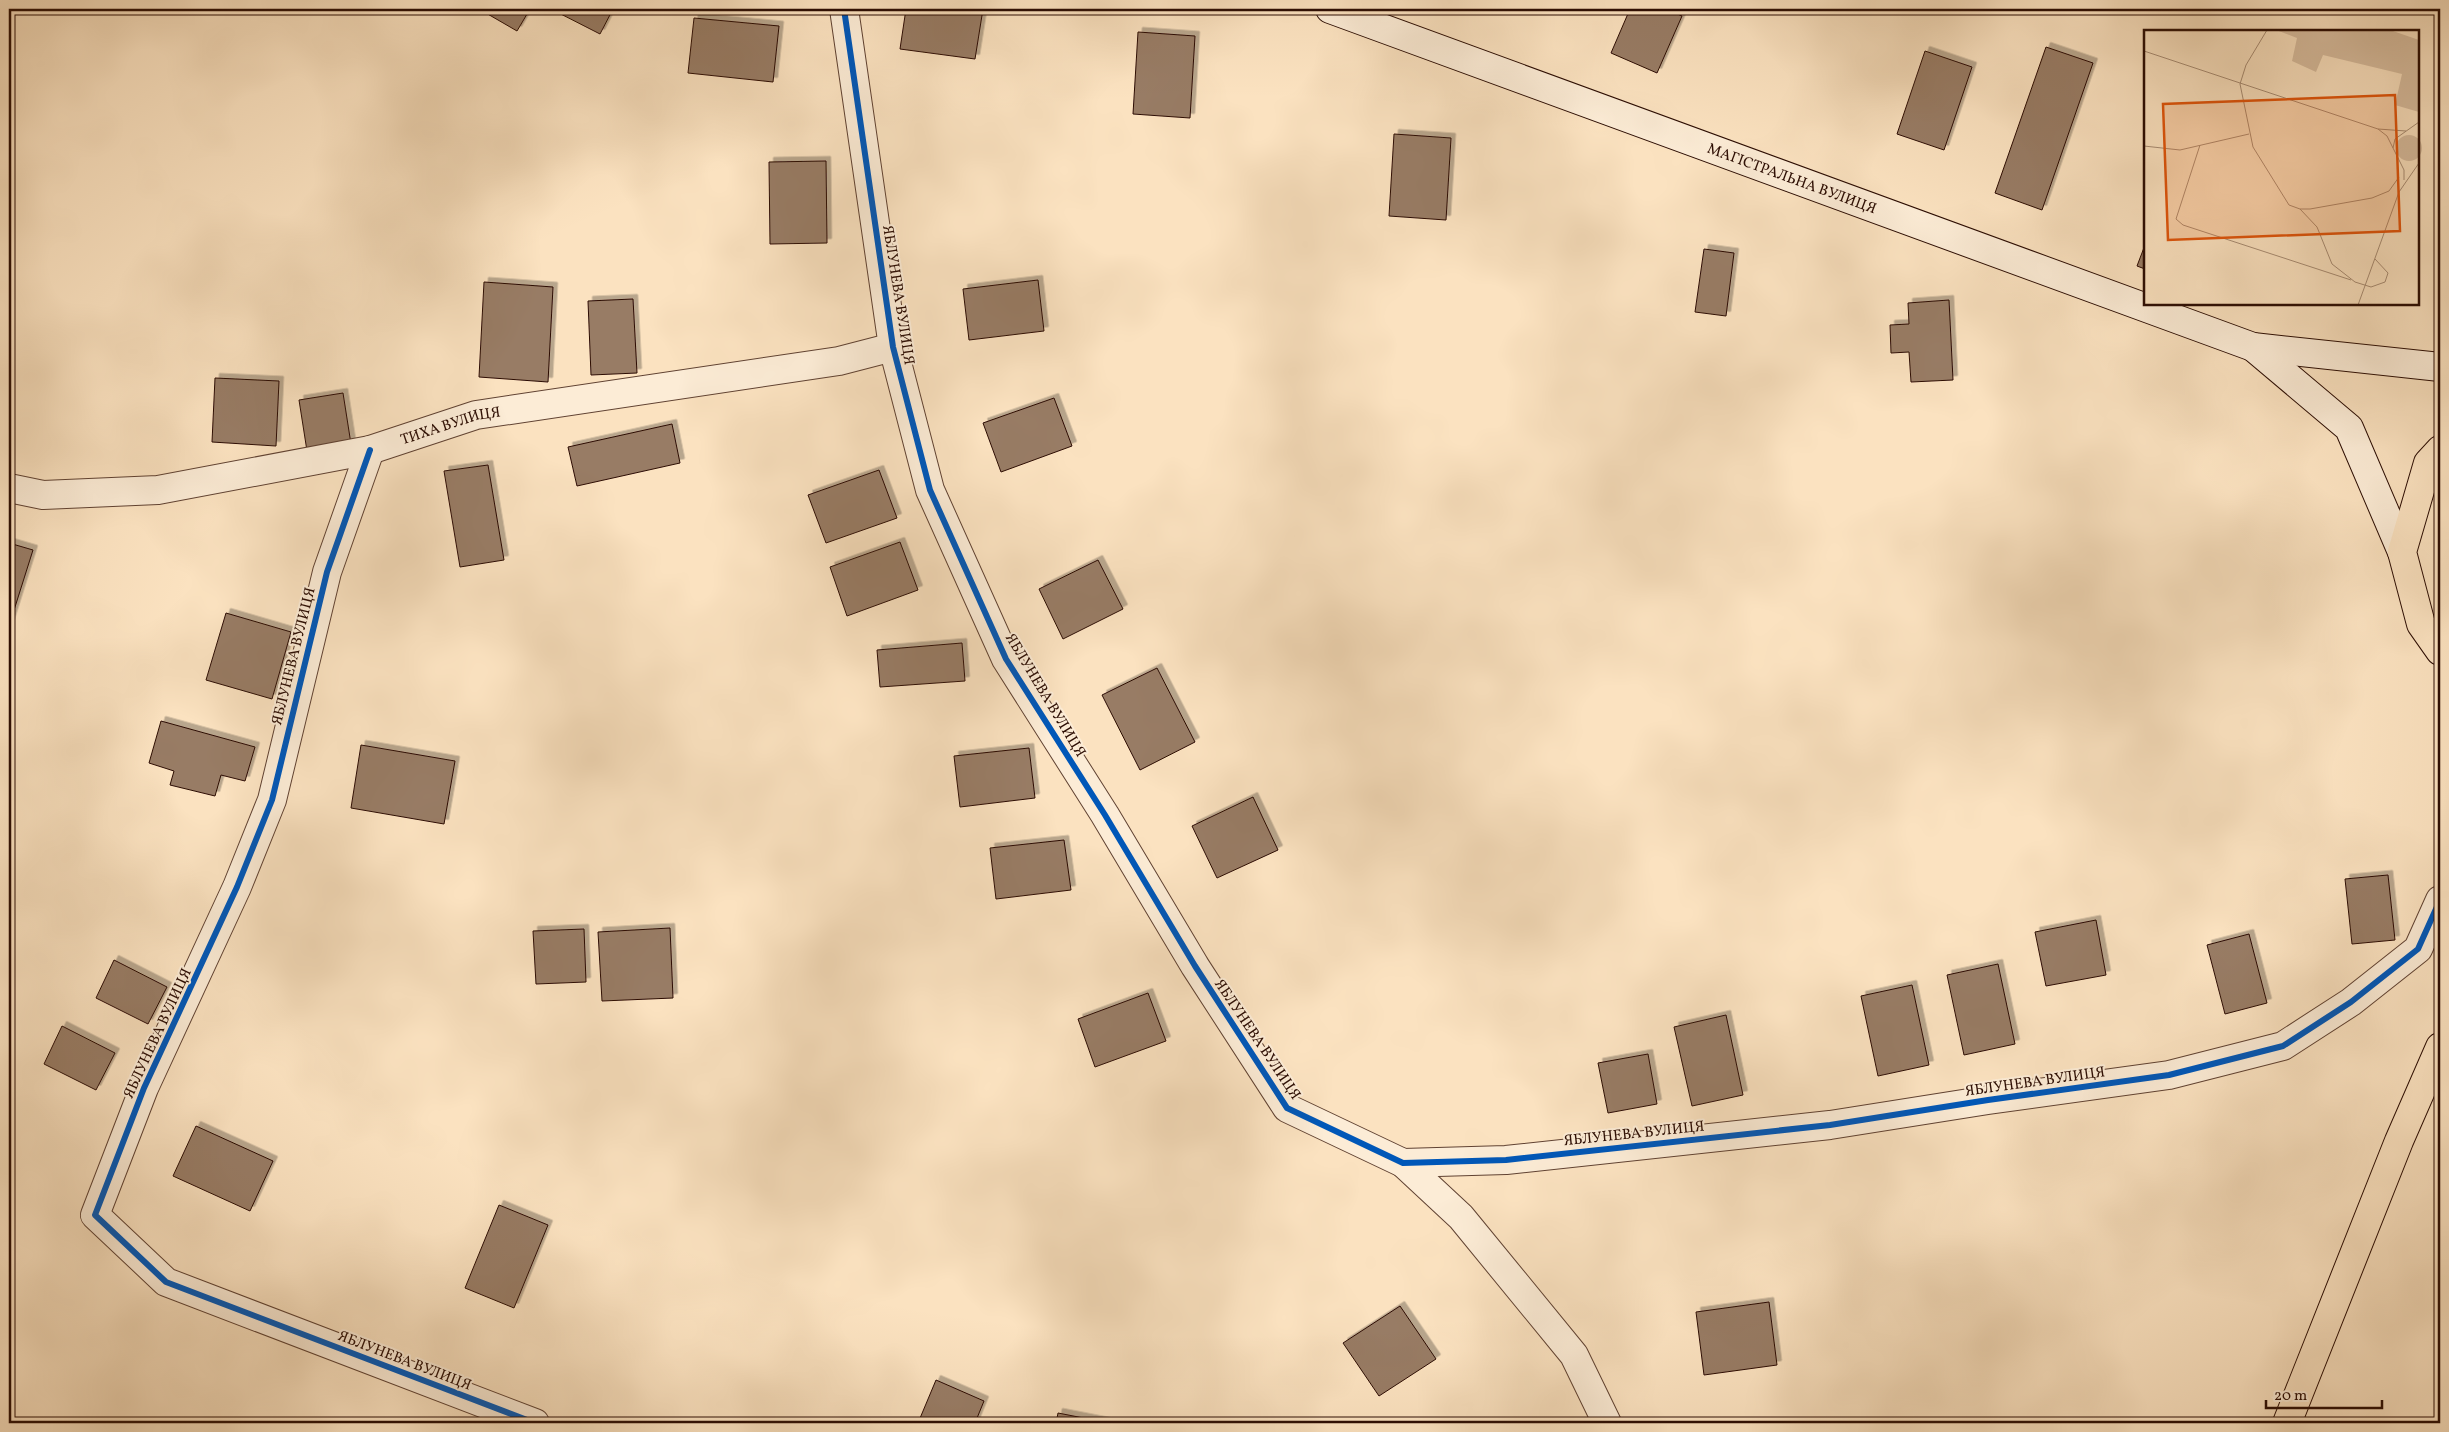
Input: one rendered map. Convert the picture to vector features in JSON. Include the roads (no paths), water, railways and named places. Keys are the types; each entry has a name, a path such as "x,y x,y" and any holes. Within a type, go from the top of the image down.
{"highway":[{"path":"2440,450 2428,463 2402,552 2421,624 2440,651"},
{"path":"2287,1423 2399,1141 2440,1047"}],"street":[{"name":"ЯБЛУНЕВА ВУЛИЦЯ","path":"844,9 893,347 930,490 1006,658 1105,815 1195,966 1287,1108 1403,1163 1506,1160 1830,1125 1988,1100 2169,1075 2283,1046 2351,1002 2418,949 2440,900"},
{"name":"МАГІСТРАЛЬНА ВУЛИЦЯ","path":"1330,9 2254,347"},
{"name":"ТИХА ВУЛИЦЯ","path":"9,488 43,495 158,490 370,450 476,415 839,361 893,347"},
{"path":"2254,347 2440,367"},
{"path":"2254,347 2349,428 2402,552"},
{"name":"ЯБЛУНЕВА ВУЛИЦЯ","path":"370,450 326,572 272,800 237,887 144,1088 96,1215 166,1282 535,1423"},
{"path":"1403,1163 1460,1217 1574,1355 1607,1423"}]}
